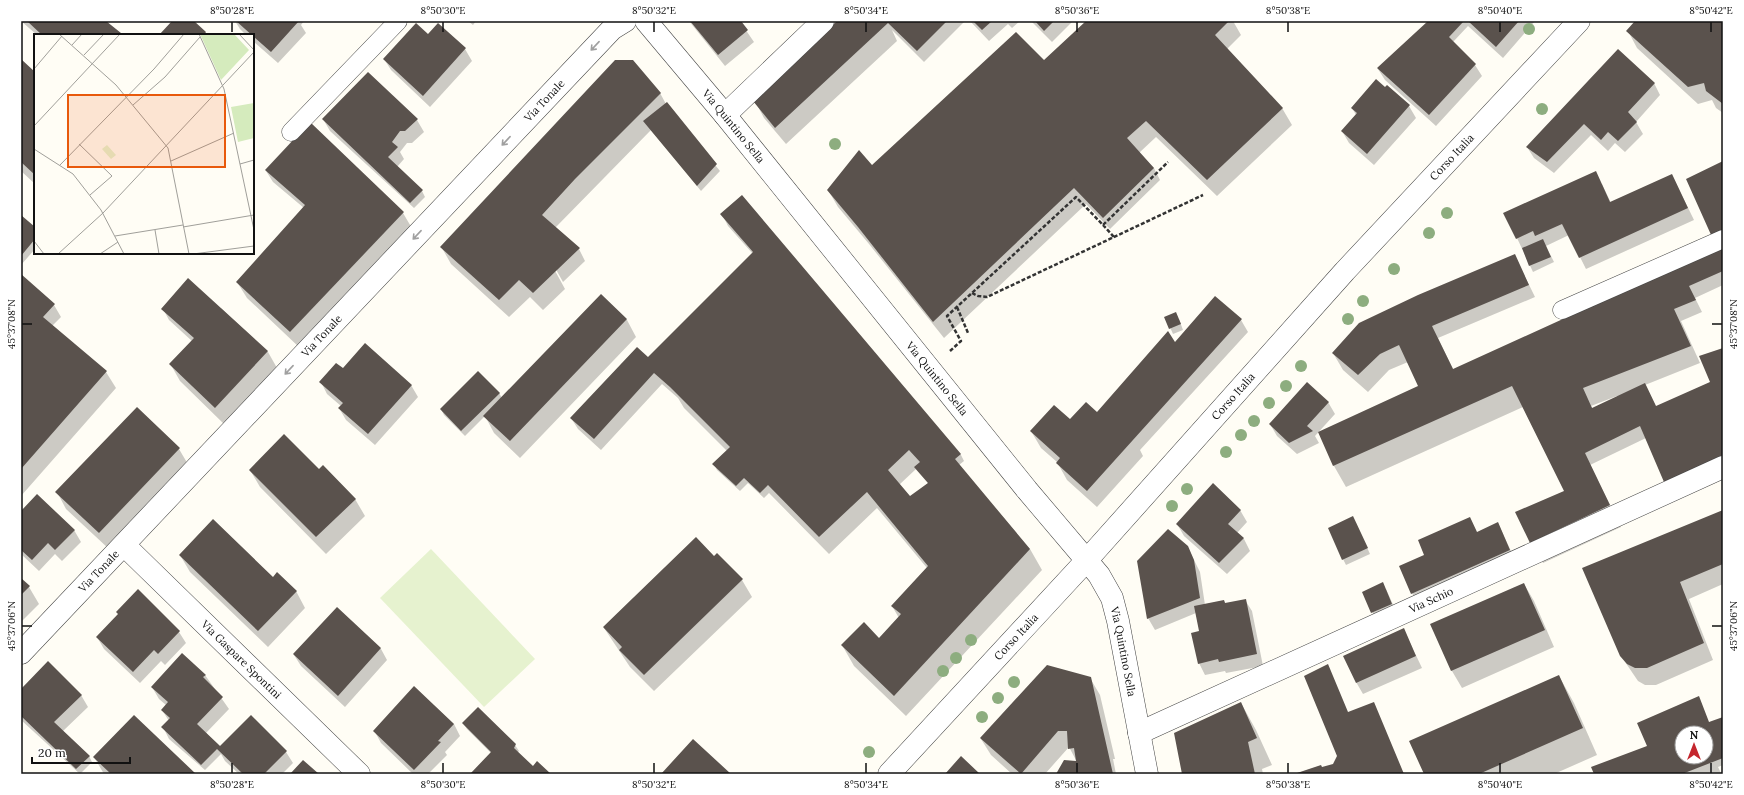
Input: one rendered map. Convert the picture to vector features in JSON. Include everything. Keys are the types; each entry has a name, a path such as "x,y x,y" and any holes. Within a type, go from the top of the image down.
{"street":[{"name":"Via Tonale","path":"21,653 612,29 625,21"},
{"name":"Via Quintino Sella","path":"646,21 725,115 911,348 1099,575 1112,598 1147,774"},
{"path":"725,115 823,21"},
{"name":"Corso Italia","path":"890,774 1086,561 1345,271 1579,21"},
{"name":"Via Schio","path":"1139,732 1723,467"},
{"name":"Via Gaspare Spontini","path":"124,545 359,774"}],"lane":[{"path":"291,132 398,21"},
{"path":"1562,310 1723,239"}],"path":[{"path":"1103,225 1168,162"},
{"path":"972,293 978,296 987,297 1203,195"},
{"path":"948,352 962,341 947,316 1076,197 1114,236"},
{"path":"957,307 968,333"}],"green space":[{"path":"431,549 535,659 484,707 380,598"}],"building":[{"path":"27,21 106,21 121,33 120,34 41,34"},
{"path":"172,21 194,21 206,32 205,34 160,34"},
{"path":"236,21 299,21 271,52 254,37 254,34 251,34"},
{"path":"690,21 741,21 748,30 718,55"},
{"path":"837,21 947,21 917,51 888,23 775,128 753,101"},
{"path":"973,21 992,21 982,30"},
{"path":"1035,21 1054,21 1044,31"},
{"path":"1086,21 1229,21 1215,35 1283,108 1207,180 1146,121 1127,138 1154,168 1103,218 1074,188 933,322 827,190 859,150 872,165 1016,32 1044,60"},
{"path":"1428,21 1464,21 1449,37 1476,64 1429,115 1377,68"},
{"path":"1468,21 1519,21 1496,47"},
{"path":"1635,21 1723,21 1723,104 1706,91 1704,83 1688,87 1626,31"},
{"path":"416,23 428,34 438,23 466,48 423,96 383,59"},
{"path":"1618,49 1655,83 1628,112 1637,122 1618,141 1608,132 1601,140 1584,124 1547,162 1526,147"},
{"path":"21,59 34,71 34,174 21,162"},
{"path":"615,60 633,60 661,93 575,179 542,215 580,248 533,293 519,280 499,300 440,247"},
{"path":"368,72 418,119 405,131 400,131 392,142 398,147 388,157 423,190 410,203 322,119"},
{"path":"1376,79 1385,87 1387,85 1410,105 1367,154 1341,131 1357,113 1351,108"},
{"path":"667,102 717,164 697,186 643,121"},
{"path":"310,122 404,212 290,332 236,282 305,205 265,170"},
{"path":"1723,161 1723,232 1712,237 1686,179"},
{"path":"1596,171 1610,202 1672,174 1688,208 1579,258 1562,224 1535,236 1533,231 1516,239 1503,213"},
{"path":"742,195 961,454 955,459 1030,549 894,696 841,645 864,622 879,638 901,614 891,606 928,566 867,492 819,537 768,485 760,493 744,478 736,486 712,464 730,447 654,373 594,439 570,418 637,347 648,357 753,252 720,214","holes":["909,450 920,462 914,467 928,483 910,496 888,470"]},
{"path":"21,215 34,226 34,240 21,256"},
{"path":"1543,239 1551,257 1529,266 1522,248"},
{"path":"1723,246 1723,271 1689,286 1696,300 1674,309 1691,346 1583,388 1592,408 1645,383 1656,406 1710,382 1699,356 1723,348 1723,455 1664,482 1640,426 1585,453 1610,505 1530,543 1515,512 1564,491 1512,386 1333,466 1318,432 1418,386 1399,345 1380,354 1358,375 1332,353 1359,323 1418,295 1515,254 1529,285 1432,326 1453,369"},
{"path":"21,274 55,304 43,317 107,371 21,469"},
{"path":"188,278 268,351 215,408 169,364 194,338 161,309"},
{"path":"601,294 627,319 510,441 483,416"},
{"path":"1215,296 1242,319 1087,491 1056,463 1060,458 1030,431 1054,405 1070,419 1086,402 1097,412 1168,331 1175,342"},
{"path":"1176,312 1181,324 1169,329 1164,317"},
{"path":"365,343 412,385 368,434 338,408 343,403 319,382 336,363 343,368"},
{"path":"478,371 500,393 461,431 440,409"},
{"path":"1307,382 1329,402 1307,426 1313,431 1289,443 1269,424"},
{"path":"137,407 180,448 99,533 55,492"},
{"path":"284,434 319,469 323,465 356,499 316,537 249,470"},
{"path":"1213,483 1241,510 1228,524 1244,538 1219,563 1176,524"},
{"path":"37,494 75,530 55,550 48,543 32,560 21,550 21,511"},
{"path":"1723,510 1723,564 1680,582 1704,643 1647,668 1635,668 1627,664 1620,656 1582,568"},
{"path":"1353,516 1368,548 1342,560 1328,528"},
{"path":"1470,517 1477,532 1498,522 1510,550 1411,594 1399,566 1424,555 1418,540"},
{"path":"213,519 273,577 277,572 297,591 258,631 179,555"},
{"path":"1168,529 1188,546 1194,560 1200,598 1147,619 1137,561"},
{"path":"696,537 714,556 717,553 743,579 644,675 619,650 622,647 603,627"},
{"path":"21,578 30,586 21,595"},
{"path":"1383,582 1392,604 1371,613 1362,592"},
{"path":"1524,583 1545,630 1451,671 1430,624"},
{"path":"138,589 180,631 158,654 154,650 133,672 96,637 118,614 116,612"},
{"path":"1246,599 1257,654 1219,662 1218,659 1198,664 1191,633 1199,631 1194,606 1224,600 1225,603"},
{"path":"337,607 381,648 338,696 293,654"},
{"path":"1404,628 1416,656 1356,683 1343,656"},
{"path":"182,653 206,675 203,677 223,697 197,724 220,746 251,715 287,751 264,774 243,774 217,749 201,765 161,727 170,718 161,710 168,702 151,687"},
{"path":"48,661 82,695 54,722 90,756 76,769 21,716 21,689"},
{"path":"1328,664 1348,712 1374,702 1404,774 1294,774 1321,765 1322,767 1333,764 1337,756 1304,676"},
{"path":"1047,665 1091,677 1113,774 1056,774 1064,760 1076,761 1074,748 1068,749 1067,731 1058,731 1021,774 980,738"},
{"path":"1559,675 1583,728 1479,774 1424,774 1409,741"},
{"path":"414,686 454,724 438,741 441,742 414,770 373,731"},
{"path":"1699,696 1709,722 1723,717 1723,758 1714,762 1714,725 1674,725 1674,765 1705,765 1682,774 1594,774 1591,767 1647,746 1637,723"},
{"path":"1241,702 1257,738 1248,742 1255,774 1182,774 1174,733"},
{"path":"478,707 516,744 514,748 533,766 537,761 551,774 470,774 491,752 462,723"},
{"path":"134,715 196,774 111,774 93,757"},
{"path":"693,739 731,774 661,774"},
{"path":"961,756 980,774 945,774"},
{"path":"303,760 319,774 290,774"}]}
